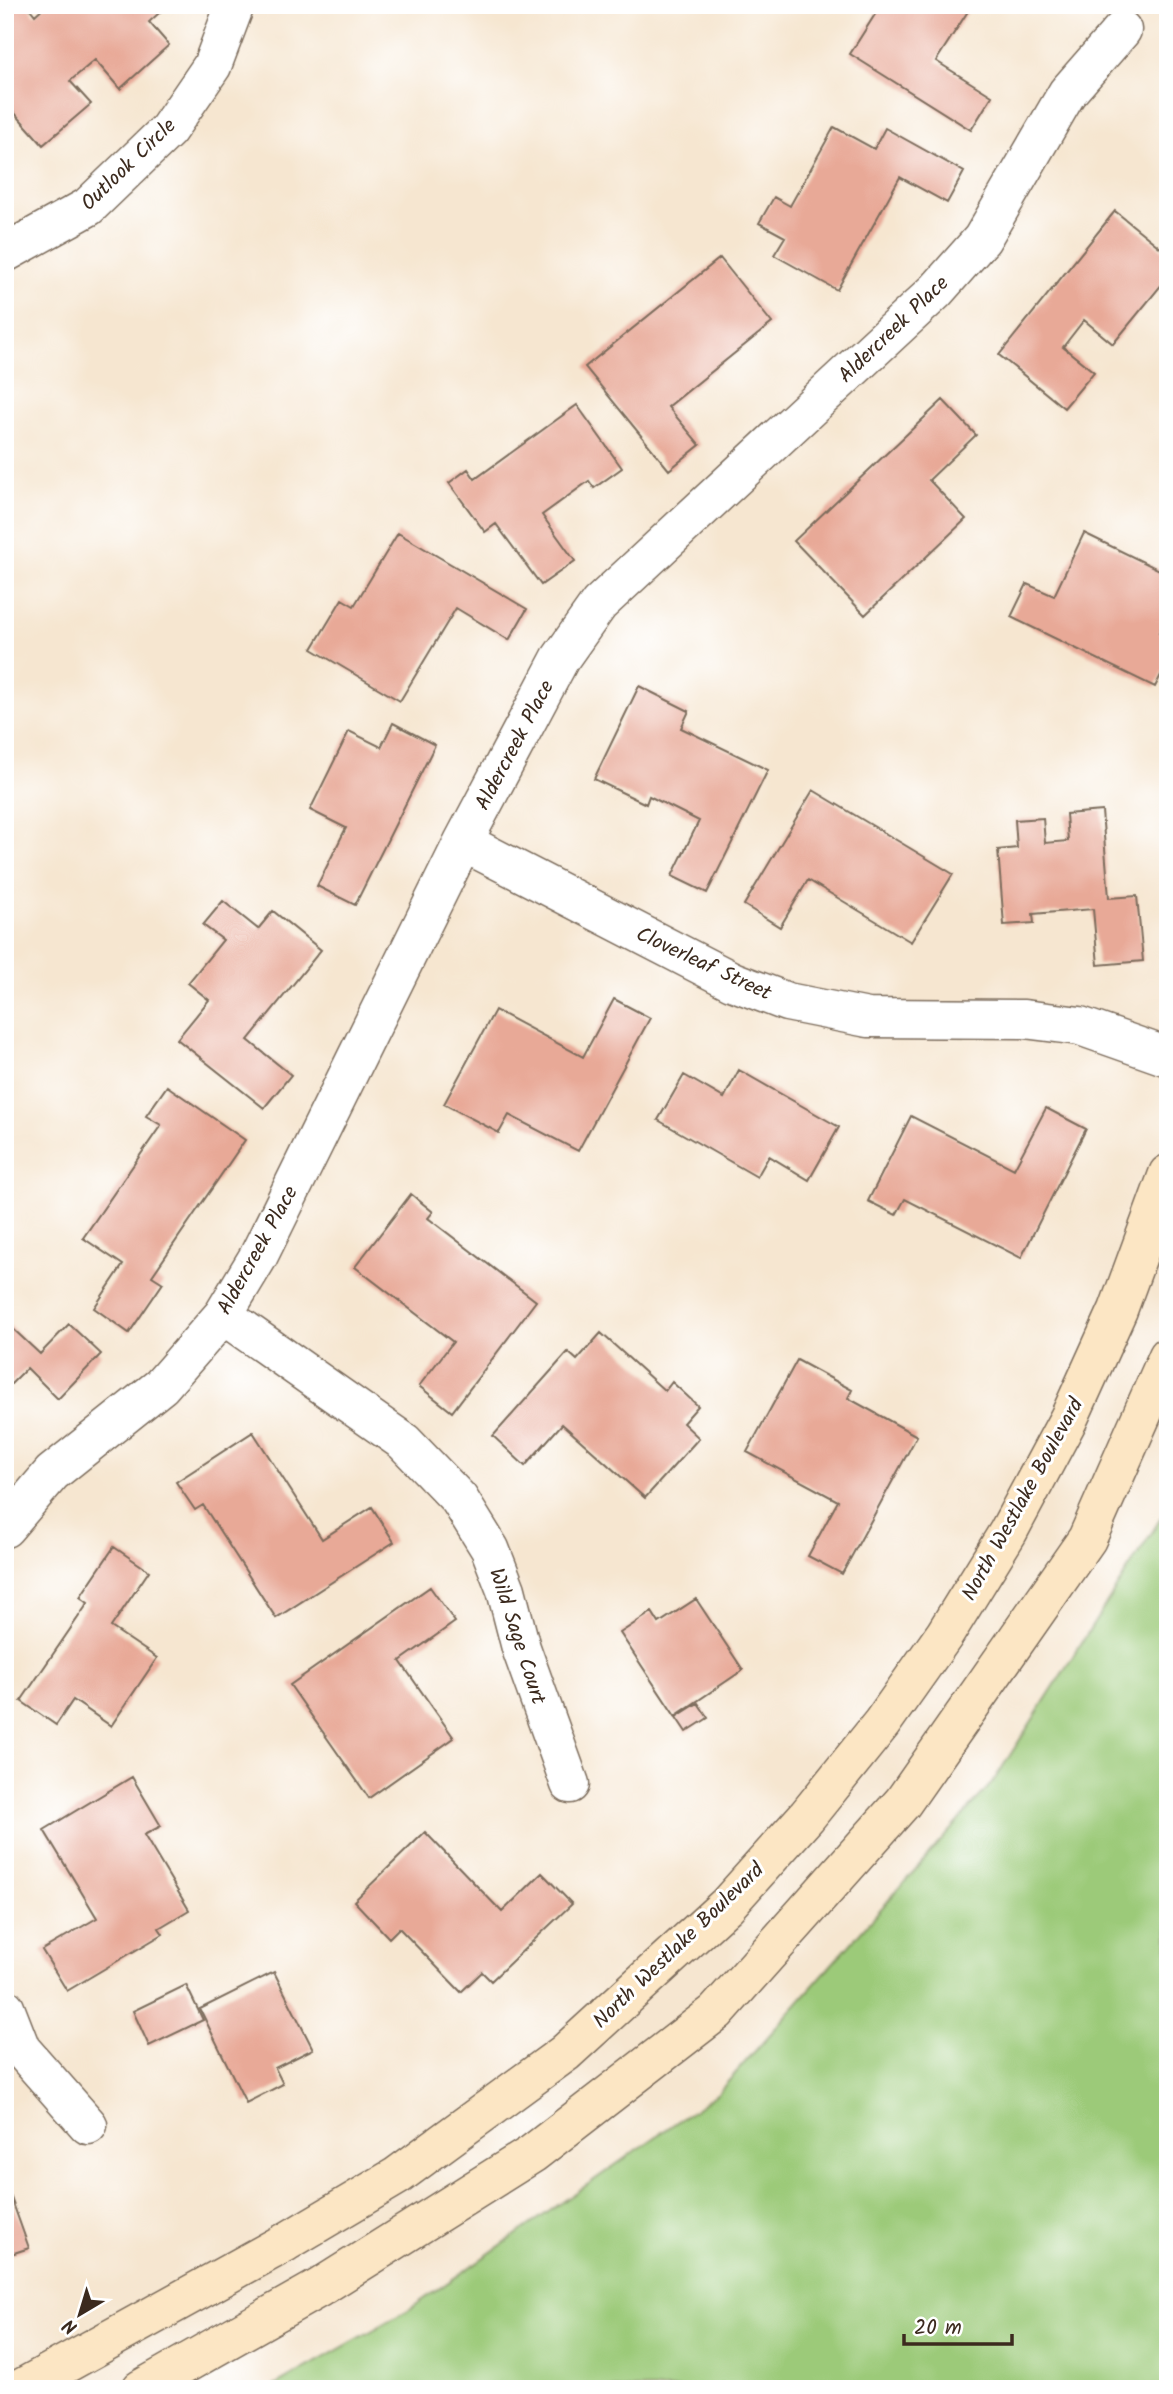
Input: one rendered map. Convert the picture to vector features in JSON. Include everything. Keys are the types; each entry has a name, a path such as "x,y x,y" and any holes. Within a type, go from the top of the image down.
{"main road":[{"name":"North Westlake Boulevard","path":"20,2389 286,2242 397,2176 565,2053 727,1905 807,1816 882,1723 945,1634 1008,1532 1069,1418 1118,1310 1168,1174"},
{"path":"141,2389 319,2288 531,2154 716,2012 903,1802 1087,1539 1168,1356"}],"street":[{"name":"Outlook Circle","path":"5,253 88,207 168,130 212,66 235,5"},
{"name":"Aldercreek Place","path":"5,1528 52,1473 161,1386 223,1315 258,1257 463,842 560,659 599,604 936,291 982,239 1067,93 1122,30"},
{"name":"Cloverleaf Street","path":"463,842 732,981 787,1002 868,1018 1024,1019 1080,1026 1168,1057"},
{"name":"Wild Sage Court","path":"223,1315 404,1441 459,1499 490,1549 506,1590 521,1648 570,1784"},
{"path":"5,2008 21,2049 88,2125"}],"green space":[{"path":"1168,1507 1168,2389 269,2389 410,2309 718,2093 993,1782"}],"building":[{"path":"5,5 27,5 35,15 46,5 168,5 149,22 169,45 120,89 95,60 70,81 91,104 43,145 5,102"},
{"path":"881,5 972,5 936,61 992,96 971,130 850,54"},
{"path":"834,127 874,149 885,128 964,172 947,203 900,177 837,290 774,255 785,237 759,223 774,197 790,206"},
{"path":"1115,211 1168,254 1168,277 1113,344 1084,320 1063,347 1094,372 1064,408 999,355"},
{"path":"720,258 772,323 668,407 700,445 669,470 585,367"},
{"path":"943,400 976,435 929,480 966,519 865,615 794,541"},
{"path":"577,405 622,468 594,488 589,481 542,515 575,561 541,585 496,524 485,532 449,483 468,469 475,479"},
{"path":"398,533 527,609 509,640 456,608 400,701 312,649 342,599 354,606"},
{"path":"1084,533 1168,574 1161,594 1168,598 1168,614 1159,632 1168,636 1168,661 1155,687 1011,617 1027,584 1054,596"},
{"path":"639,686 689,711 681,728 768,770 707,893 672,876 699,821 649,796 646,804 594,779"},
{"path":"393,723 435,745 355,905 317,886 346,828 310,810 349,731 381,747"},
{"path":"813,790 953,874 911,942 808,880 780,927 744,905"},
{"path":"1102,811 1109,898 1137,896 1143,961 1098,965 1093,909 1033,914 1034,923 1004,925 998,850 1017,848 1015,820 1043,818 1045,843 1068,841 1066,814"},
{"path":"223,901 258,929 273,911 321,950 248,1040 291,1075 264,1108 177,1039 209,1000 188,983 223,940 203,925"},
{"path":"614,999 650,1018 578,1151 509,1115 499,1133 444,1104 495,1010 583,1057"},
{"path":"739,1070 839,1127 809,1180 769,1156 757,1177 658,1120 684,1075 724,1098"},
{"path":"167,1086 245,1140 152,1276 163,1283 129,1333 94,1308 123,1265 83,1238 161,1125 146,1116"},
{"path":"1046,1108 1086,1129 1021,1258 905,1199 896,1215 868,1201 911,1116 1014,1169"},
{"path":"411,1194 433,1212 428,1218 536,1301 452,1412 419,1386 453,1342 355,1267"},
{"path":"69,1324 101,1354 58,1399 27,1368 5,1390 5,1331 10,1326 40,1354"},
{"path":"601,1333 665,1391 672,1382 698,1406 683,1423 699,1438 645,1498 562,1424 525,1466 493,1436 568,1352 577,1360"},
{"path":"797,1360 852,1390 848,1398 917,1436 842,1574 808,1556 838,1501 747,1452"},
{"path":"253,1432 322,1539 372,1507 394,1542 276,1618 203,1505 195,1510 176,1482"},
{"path":"114,1547 149,1571 111,1627 157,1658 111,1726 73,1700 56,1725 21,1701 88,1603 80,1597"},
{"path":"430,1587 455,1622 400,1661 454,1738 369,1798 290,1685"},
{"path":"696,1599 743,1670 675,1716 620,1633 652,1612 659,1623"},
{"path":"698,1703 708,1718 686,1732 676,1717"},
{"path":"132,1777 161,1826 144,1835 189,1910 159,1928 163,1934 67,1991 42,1950 97,1918 44,1830"},
{"path":"425,1832 502,1912 542,1873 572,1904 491,1981 482,1972 461,1992 399,1928 389,1938 354,1901"},
{"path":"274,1972 313,2049 275,2068 283,2084 246,2103 200,2009"},
{"path":"186,1985 203,2020 149,2046 133,2011"},
{"path":"9,2192 29,2248 5,2256 5,2193"}]}
